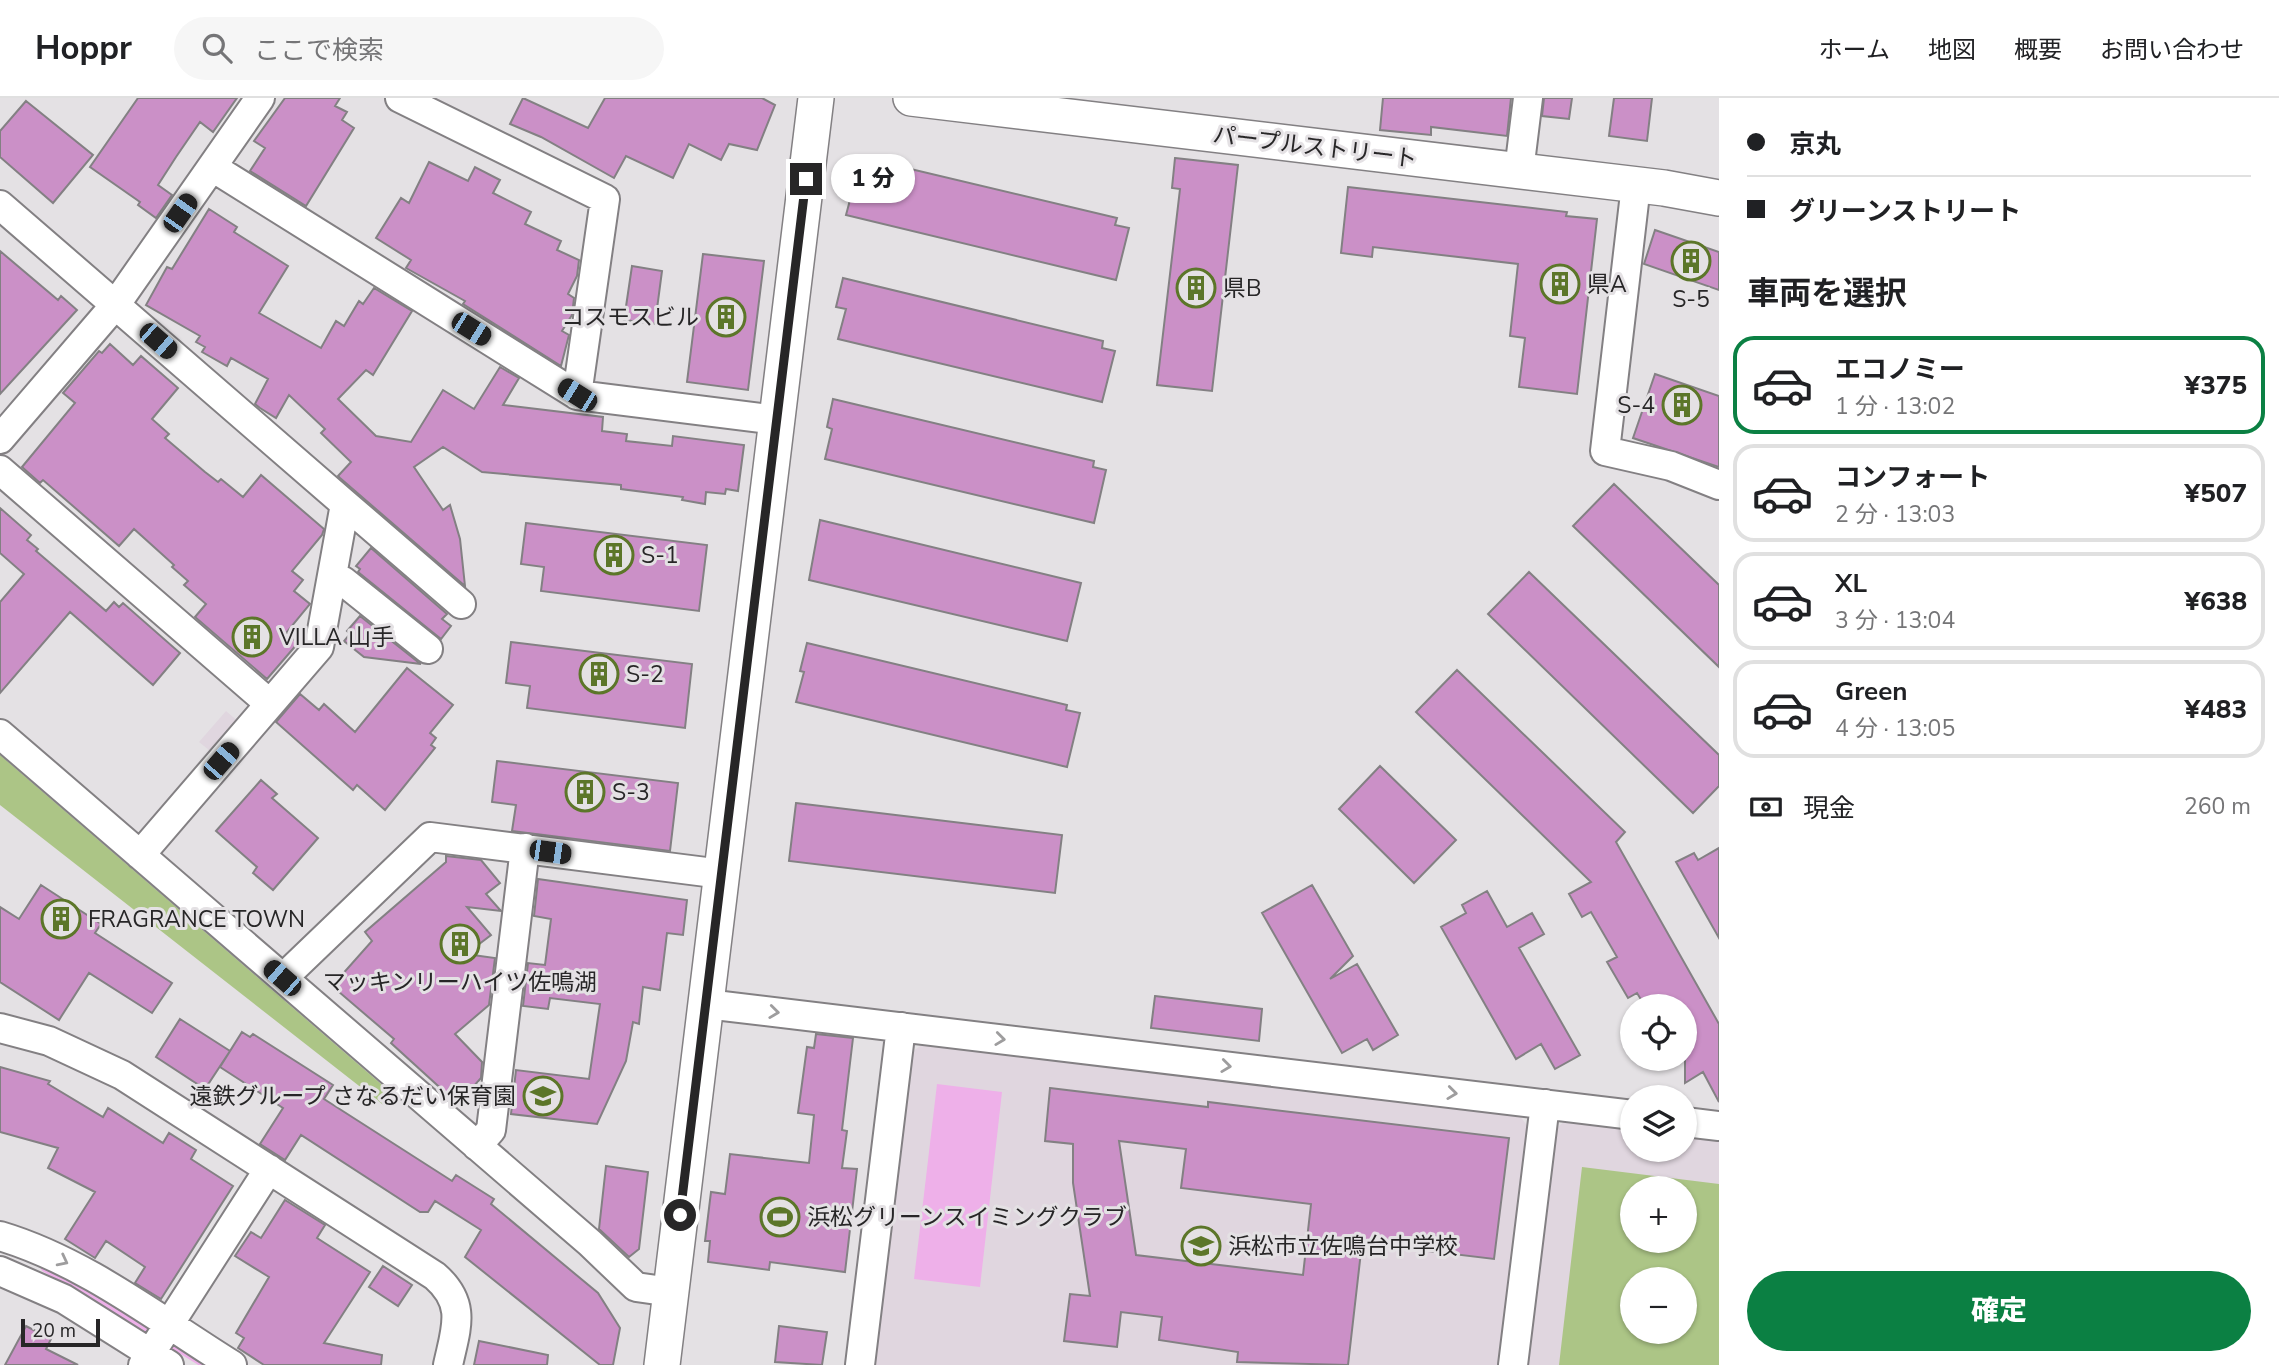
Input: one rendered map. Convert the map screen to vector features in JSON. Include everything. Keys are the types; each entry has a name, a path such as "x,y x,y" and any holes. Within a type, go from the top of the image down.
{"street":[{"path":"0,439 116,304 260,98"},
{"path":"400,98 605,199 577,395"},
{"path":"662,1365 816,98"},
{"name":"パープルストリート","path":"911,98 1013,104 1719,198"},
{"path":"1519,171 1528,98"},
{"path":"212,167 577,395 777,420"},
{"path":"1636,185 1605,452 1671,466 1719,485"},
{"path":"0,205 461,604"},
{"path":"0,470 270,704"},
{"path":"140,855 319,647 345,504"},
{"path":"332,578 343,580 428,649"},
{"path":"0,734 636,1287 671,1292"},
{"path":"282,978 430,837 722,874"},
{"path":"477,1146 491,1129 525,848"},
{"path":"706,1004 1620,1113"},
{"path":"860,1365 901,1027"},
{"path":"0,1028 49,1041 110,1068 269,1169 449,1289 457,1306 457,1325 448,1365"},
{"path":"1513,1365 1545,1104"},
{"path":"1697,1123 1719,1126"},
{"path":"0,1271 64,1299 154,1361 168,1325 269,1169"},
{"path":"0,1236 49,1254 80,1270 232,1365"}],"shaded area":[{"path":"226,711 240,723 214,754 199,742"},
{"name":"浜松市立佐鳴台中学校","path":"923,1044 1520,1116 1528,1127 1500,1365 874,1365 912,1052"},
{"path":"937,1084 1002,1092 980,1287 914,1279"},
{"path":"1565,1121 1620,1127 1620,1162 1697,1162 1697,1136 1719,1139 1719,1365 1526,1365 1554,1130"}],"green space":[{"path":"0,755 395,1096 395,1106 386,1107 0,805"},
{"path":"1582,1167 1655,1176 1620,1176 1620,1253 1697,1253 1697,1181 1719,1184 1719,1365 1559,1365"}],"building":[{"path":"138,98 237,98 213,132 200,122 176,157 158,185 172,195 156,218 138,205 140,202 90,167"},
{"path":"285,98 340,98 335,106 347,112 342,120 354,128 306,206 250,171 265,148 254,141"},
{"path":"523,98 588,128 605,98 762,98 775,105 757,150 729,144 721,160 689,144 673,178 626,156 614,178 541,137 510,124"},
{"path":"1383,98 1511,98 1507,136 1431,127 1431,135 1380,130"},
{"path":"1544,98 1572,98 1569,119 1542,116"},
{"path":"1614,98 1652,98 1647,141 1609,136"},
{"path":"26,101 93,155 53,203 0,157 0,131"},
{"path":"856,156 1117,218 1115,225 1129,228 1116,280 846,215 854,185 850,184"},
{"name":"県B","path":"1175,158 1238,165 1212,391 1157,385 1180,189 1172,188"},
{"path":"429,162 468,181 475,167 500,180 493,193 531,212 525,224 561,241 557,250 579,260 577,276 568,294 574,298 572,315 562,331 569,335 561,366 463,304 465,301 406,268 411,260 376,238 401,198 409,203"},
{"name":"県A","path":"1348,187 1567,212 1566,216 1597,219 1577,394 1519,387 1525,338 1510,336 1518,264 1373,247 1372,257 1341,253"},
{"path":"209,209 237,227 234,232 288,266 259,313 321,348 336,321 344,326 359,301 363,304 374,288 412,311 373,375 366,370 338,399 376,436 411,442 443,390 474,409 500,367 519,378 503,405 603,417 602,431 627,434 626,441 672,446 673,436 744,445 738,491 726,489 725,494 706,492 705,504 682,500 683,497 621,489 621,485 482,472 443,447 414,467 443,510 450,505 460,539 465,586 338,476 351,462 321,433 325,429 289,395 276,418 260,408 255,404 268,379 231,358 227,366 202,352 205,347 196,342 200,336 146,305 167,267 172,269"},
{"name":"S-5","path":"1655,230 1719,252 1719,290 1644,264"},
{"path":"0,251 58,300 61,296 77,310 0,394"},
{"name":"コスモスビル","path":"703,254 764,261 748,390 687,382"},
{"path":"632,266 662,271 655,324 624,320"},
{"path":"843,278 1103,341 1102,348 1115,351 1102,402 838,339 846,309 836,307"},
{"path":"110,344 133,365 141,356 178,388 152,419 169,434 165,438 218,482 221,479 243,497 261,475 324,529 292,571 303,580 294,591 310,604 286,633 298,643 267,679 195,617 206,604 184,585 188,581 172,567 174,565 134,529 119,546 43,480 40,483 22,467 75,403 63,393 99,351 102,353"},
{"path":"1655,374 1719,396 1719,467 1633,438"},
{"path":"833,399 1094,461 1093,467 1106,470 1094,523 825,459 832,429 827,427"},
{"path":"1614,484 1719,585 1719,667 1573,526"},
{"path":"0,508 31,535 27,540 38,549 36,551 106,611 114,602 119,607 123,603 180,653 153,685 70,612 0,693 0,602 24,574 0,553"},
{"path":"820,520 1081,583 1067,641 809,580"},
{"name":"S-1","path":"526,523 707,545 699,611 541,591 544,567 521,564"},
{"path":"371,548 447,614 442,619 451,626 441,639 358,572 360,569 356,566"},
{"path":"1529,572 1719,755 1719,786 1693,813 1488,614"},
{"path":"360,616 421,664 364,657 344,641 350,634 347,631"},
{"name":"S-2","path":"511,642 692,664 685,728 527,708 530,686 506,683"},
{"path":"807,643 1067,705 1066,710 1080,713 1067,767 796,702 804,672 800,671"},
{"path":"407,668 453,705 430,733 436,738 431,745 435,748 385,810 357,785 353,790 276,722 300,694 319,710 324,704 355,732"},
{"path":"1457,670 1625,832 1616,842 1719,1024 1719,1102 1703,1072 1685,1083 1685,1071 1697,1071 1697,994 1626,994 1607,962 1617,957 1591,912 1582,917 1569,894 1591,882 1416,712"},
{"name":"S-3","path":"497,761 678,783 670,851 512,831 516,805 492,802"},
{"path":"1380,766 1456,840 1414,883 1339,809"},
{"path":"261,780 277,794 272,798 318,838 273,890 253,873 257,867 216,831"},
{"path":"796,803 1062,835 1055,893 789,861"},
{"path":"1719,848 1719,938 1676,862 1694,853 1698,860"},
{"path":"446,856 481,860 500,883 486,894 501,911 467,907 491,935 466,954 495,958 489,1005 455,1034 482,1062 481,1078 458,1104 391,1043 394,1039 332,986 372,941 365,932 446,862"},
{"path":"538,879 687,900 683,935 667,933 660,990 643,987 639,1024 633,1022 626,1061 597,1124 511,1114 516,1070 589,1079 600,1004 550,998 548,1009 523,1006 528,963 545,965 551,919 534,916"},
{"path":"41,885 101,924 95,933 172,983 152,1013 89,973 59,1020 0,982 0,907 19,919"},
{"path":"1312,885 1353,956 1330,979 1357,964 1398,1035 1373,1050 1367,1039 1342,1053 1262,913"},
{"path":"1487,891 1507,927 1532,913 1544,934 1519,948 1580,1055 1555,1069 1541,1044 1516,1059 1441,927 1466,913 1462,905"},
{"path":"1155,996 1262,1009 1259,1041 1151,1028"},
{"path":"180,1019 230,1051 205,1089 156,1057"},
{"path":"242,1032 250,1037 253,1034 333,1085 324,1099 452,1181 456,1175 494,1199 491,1204 598,1293 620,1328 613,1365 600,1365 465,1257 481,1230 435,1201 428,1212 420,1212 301,1135 285,1160 260,1144 283,1108 220,1067"},
{"name":"浜松グリーンスイミングクラブ","path":"816,1034 853,1038 842,1130 847,1131 842,1168 857,1169 845,1272 770,1262 769,1270 708,1262 710,1241 705,1241 711,1192 725,1194 730,1154 809,1163 814,1115 798,1113 807,1047 814,1048"},
{"path":"0,1067 50,1081 48,1084 103,1117 108,1108 163,1143 169,1133 196,1150 191,1159 233,1186 161,1299 135,1283 145,1267 106,1241 95,1258 65,1239 95,1192 48,1168 58,1148 0,1132"},
{"path":"1050,1088 1208,1107 1208,1102 1509,1138 1494,1259 1362,1243 1348,1365 1237,1362 1238,1352 1159,1340 1162,1317 1121,1312 1117,1347 1064,1341 1070,1294 1090,1296 1073,1183 1073,1144 1045,1141","holes":["1119,1141 1186,1149 1181,1188 1311,1204 1303,1275 1136,1255"]},
{"path":"606,1166 648,1172 639,1249 629,1257 599,1229"},
{"path":"285,1200 325,1225 317,1238 370,1272 324,1343 382,1355 381,1365 264,1365 238,1348 244,1338 236,1333 269,1277 235,1256 251,1232 261,1238"},
{"path":"383,1266 412,1285 398,1306 369,1287"},
{"path":"26,1326 51,1339 46,1349 78,1365 5,1365"},
{"path":"779,1326 827,1332 822,1365 775,1362"},
{"path":"479,1341 548,1355 547,1365 474,1365"}],"waterway":[{"path":"45,1268 149,1329"},
{"path":"172,1344 206,1365"}],"place":[{"name":"S-5","path":"1691,261"},
{"name":"県A","path":"1560,284"},
{"name":"県B","path":"1196,288"},
{"name":"コスモスビル","path":"726,317"},
{"name":"S-4","path":"1682,405"},
{"name":"S-1","path":"614,555"},
{"name":"VILLA 山手","path":"252,637"},
{"name":"S-2","path":"599,674"},
{"name":"S-3","path":"585,792"},
{"name":"FRAGRANCE TOWN","path":"61,919"},
{"name":"マッキンリーハイツ佐鳴湖","path":"460,944"},
{"name":"遠鉄グループ さなるだい保育園","path":"543,1096"},
{"name":"浜松グリーンスイミングクラブ","path":"780,1217"},
{"name":"浜松市立佐鳴台中学校","path":"1201,1246"}],"route":[{"path":"680,1215 806,179"}]}
